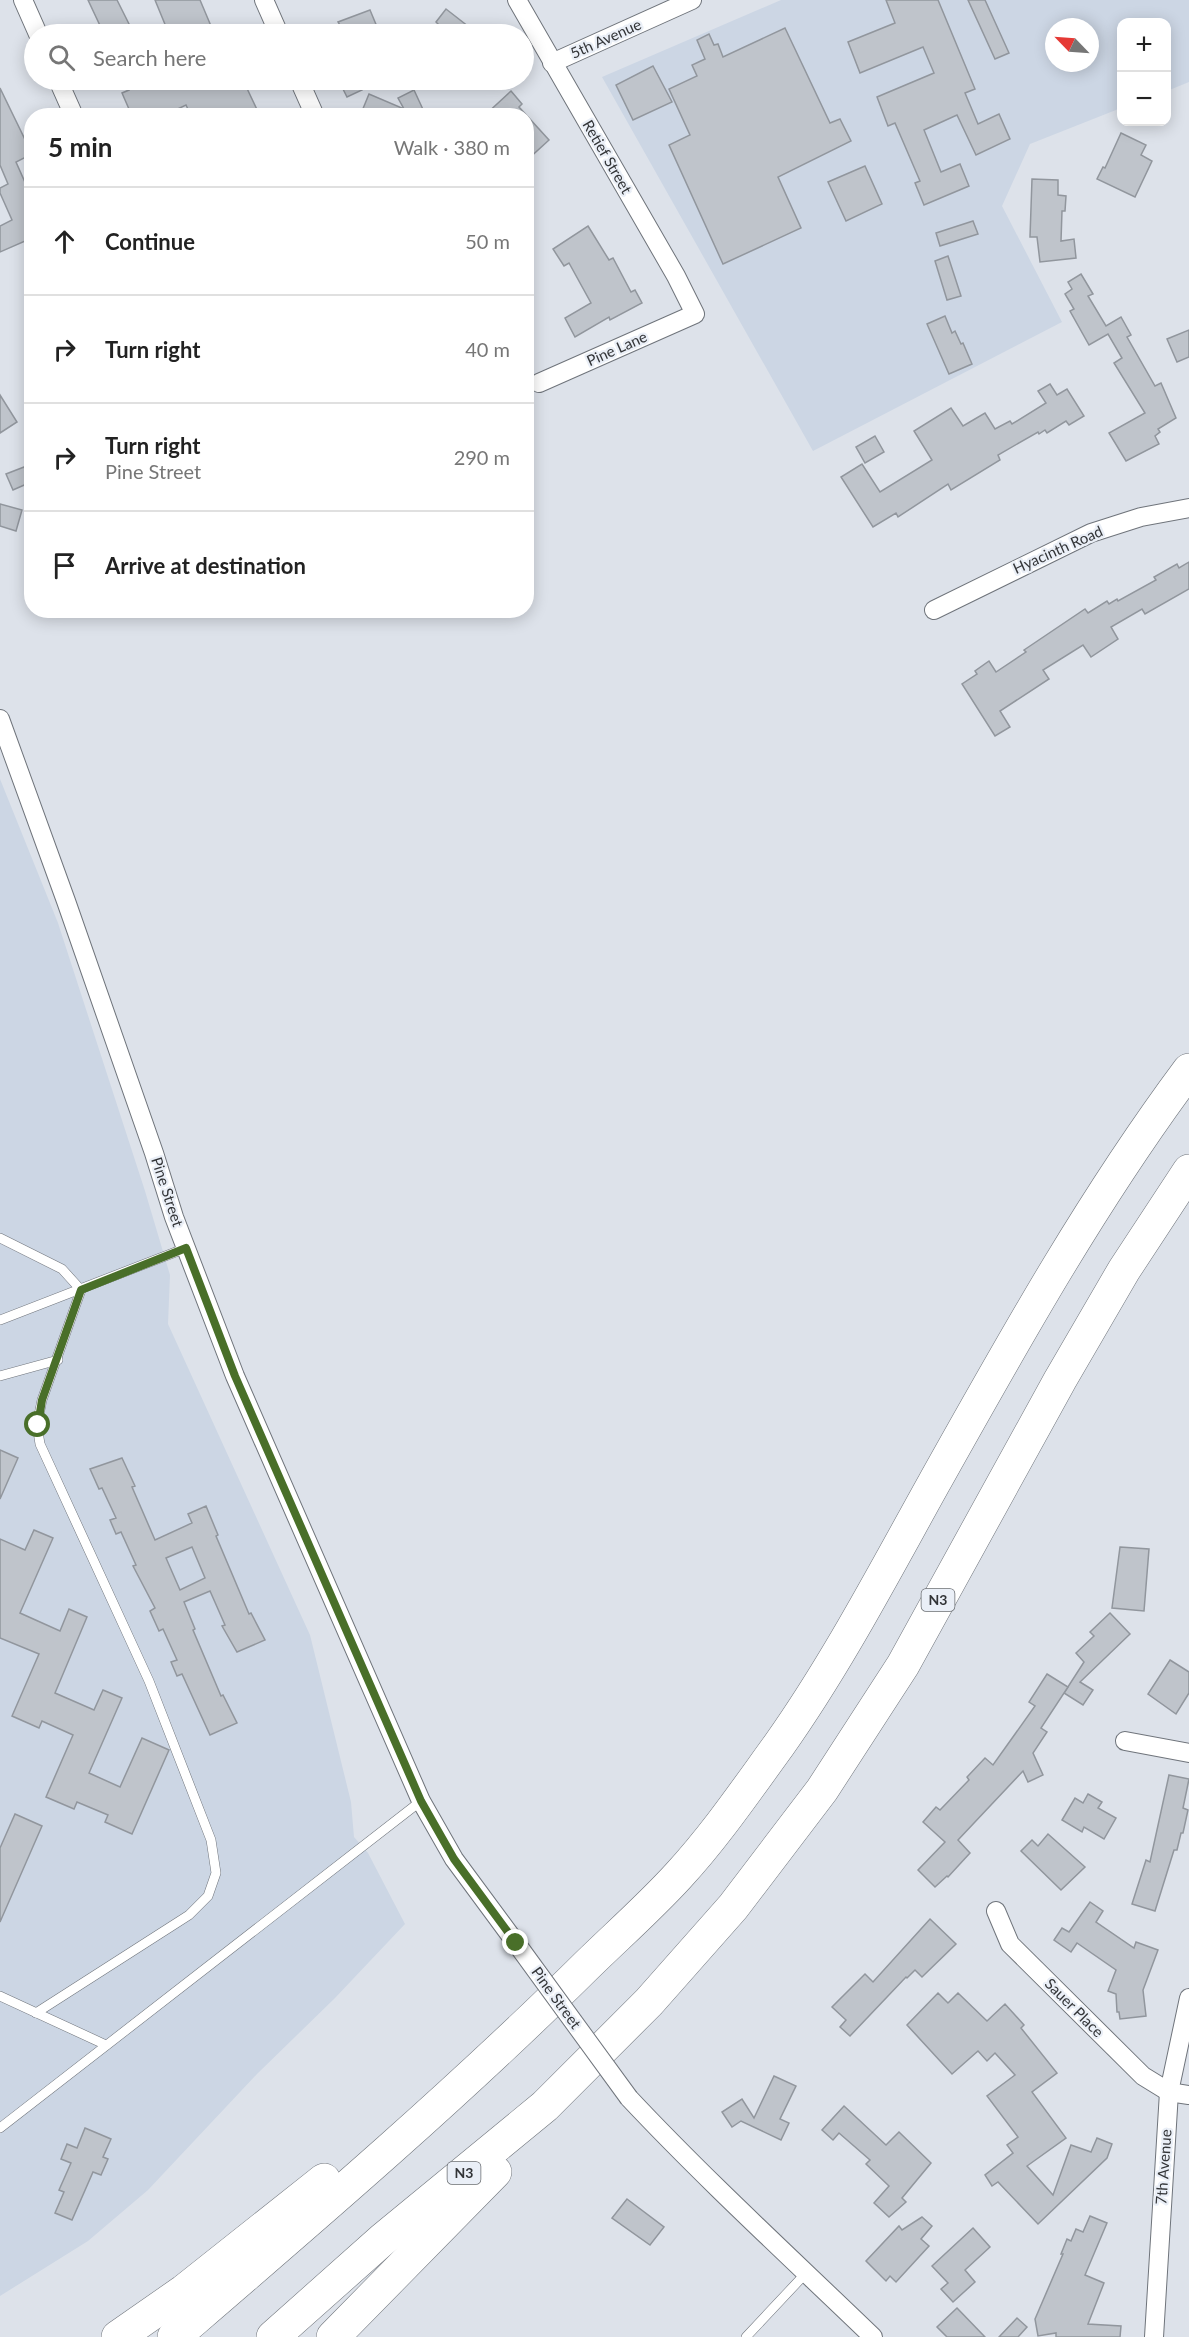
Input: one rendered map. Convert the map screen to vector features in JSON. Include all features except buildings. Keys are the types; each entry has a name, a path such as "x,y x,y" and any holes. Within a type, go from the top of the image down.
{"highway":[{"path":"174,2337 338,2196 499,2051 679,1875 783,1740 859,1618 996,1372 1064,1256 1137,1140 1189,1070"},
{"name":"N3","path":"273,2337 382,2240 545,2106 648,2002 725,1916 822,1790 903,1665 1124,1269 1189,1171"},
{"path":"118,2337 184,2291 327,2178 418,2098 467,2060 499,2051"},
{"path":"333,2337 504,2163 545,2106"}],"street":[{"path":"23,0 34,24"},
{"path":"264,0 275,24"},
{"name":"Retief Street","path":"517,0 530,24"},
{"name":"5th Avenue","path":"552,63 693,0"},
{"name":"Retief Street","path":"534,31 676,276 695,314"},
{"path":"62,90 70,108"},
{"path":"303,90 311,108"},
{"name":"Pine Lane","path":"539,383 695,314"},
{"name":"Hyacinth Road","path":"934,610 1091,533 1141,517 1189,508"},
{"name":"Pine Street","path":"0,719 66,901 186,1248 235,1376 421,1801 454,1859 629,2098 677,2148 873,2337"},
{"path":"1125,1741 1189,1753"},
{"name":"Sauer Place","path":"996,1911 1010,1944 1143,2076 1170,2092"},
{"name":"7th Avenue","path":"1154,2337 1170,2092 1189,1998"},
{"path":"1170,2092 1189,2095"}],"lane":[{"path":"0,1239 62,1269 81,1290"},
{"path":"0,1320 186,1248"},
{"path":"36,2013 189,1915 208,1896 216,1872 211,1840 149,1682 40,1444 38,1425 42,1400 81,1290"},
{"path":"0,1376 58,1360"},
{"path":"0,2128 421,1801"},
{"path":"0,1996 106,2045"},
{"path":"746,2337 806,2273"}],"shaded area":[{"path":"781,0 1189,0 1189,82 1171,89 1171,18 1117,18 1117,110 1030,144 1002,206 1062,322 813,451 602,77"},
{"path":"0,779 58,923 145,1191 170,1275 168,1324 310,1635 351,1802 354,1837 368,1853 405,1924 335,1998 257,2074 148,2190 88,2241 0,2296"}],"route":[{"path":"38,1425 42,1400 81,1290 186,1248 235,1376 421,1801 454,1859 516,1943"}]}
